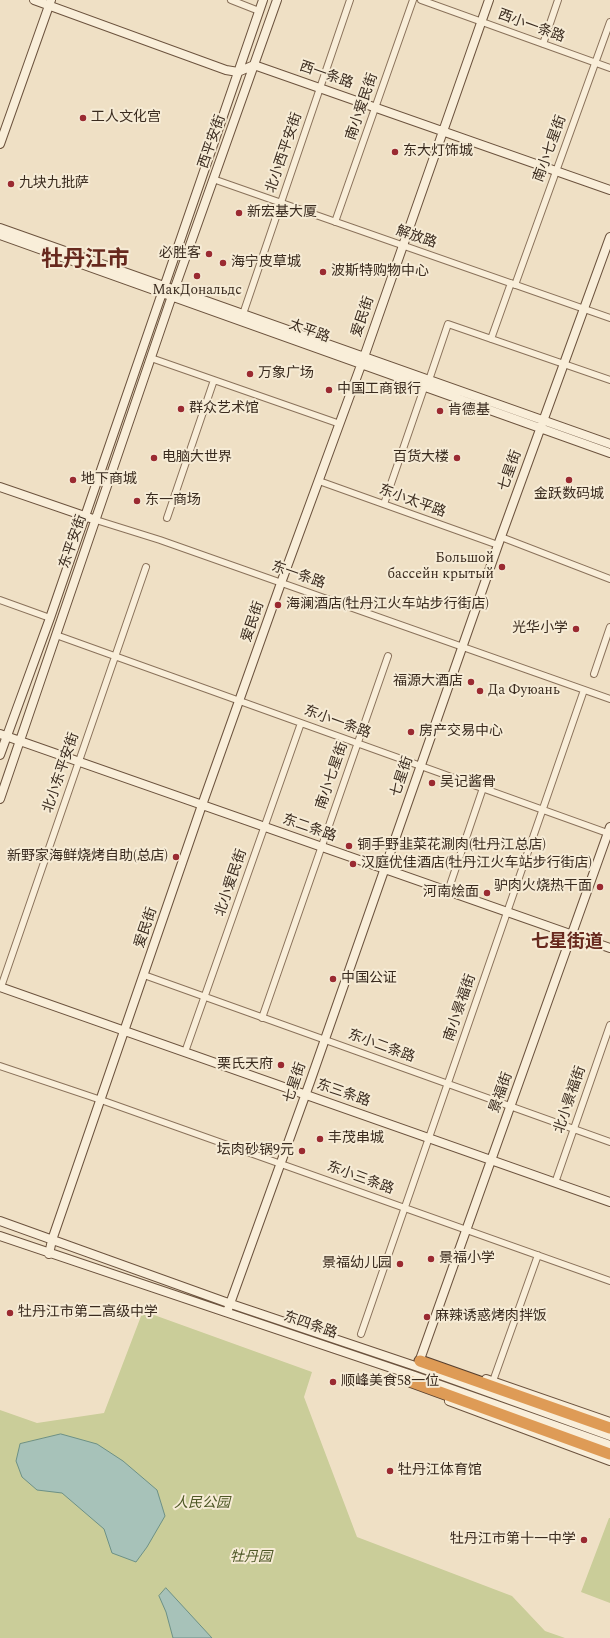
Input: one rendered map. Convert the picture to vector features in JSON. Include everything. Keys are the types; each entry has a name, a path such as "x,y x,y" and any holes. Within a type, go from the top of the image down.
{"highway":[{"path":"420,1361 468,1382 610,1428"},
{"path":"412,1381 464,1396 610,1454"}],"street":[{"path":"34,0 50,3 226,70 238,72 254,65"},
{"path":"231,0 259,11"},
{"name":"西平安街","path":"162,289 263,0"},
{"name":"西平安街","path":"173,293 277,0"},
{"name":"北小西平安街","path":"243,314 350,0"},
{"name":"南小爱民街","path":"335,222 413,0"},
{"name":"西小一条路","path":"421,0 610,68"},
{"name":"爱民街","path":"49,1254 52,1240 126,1031 202,805 281,583 340,424 489,0"},
{"path":"543,44 558,0"},
{"path":"0,144 50,3"},
{"name":"南小七星街","path":"491,339 556,171 610,22"},
{"name":"西一条路","path":"254,65 610,190"},
{"name":"解放路","path":"213,180 610,318"},
{"name":"太平路","path":"0,228 162,289 362,361 429,380 610,453"},
{"name":"太平路","path":"0,234 162,289"},
{"name":"七星街","path":"227,1312 306,1094 499,541 610,237"},
{"name":"东平安街","path":"0,755 3,735 50,618 162,289"},
{"name":"太平路","path":"173,293 243,314 362,361 424,388 542,425 610,444"},
{"name":"东平安街","path":"0,799 173,293"},
{"path":"429,380 448,324 610,380"},
{"path":"151,358 340,424"},
{"path":"167,518 214,380"},
{"path":"384,504 424,388"},
{"name":"东小太平路","path":"319,481 610,579"},
{"name":"东一条路","path":"0,487 281,583 610,699"},
{"name":"北小东平安街","path":"1,987 146,567"},
{"path":"0,600 50,618"},
{"path":"594,674 610,627"},
{"name":"东小一条路","path":"56,635 542,810 609,831"},
{"name":"南小七星街","path":"262,1018 388,656"},
{"name":"南小景福街","path":"361,1334 584,690"},
{"name":"北小爱民街","path":"185,1052 301,723"},
{"name":"东二条路","path":"3,735 610,948"},
{"path":"448,891 482,788"},
{"name":"景福街","path":"412,1381 609,831"},
{"name":"东小二条路","path":"144,976 610,1142"},
{"name":"东三条路","path":"1,987 610,1202"},
{"name":"北小景福街","path":"555,1183 610,1025"},
{"name":"东小三条路","path":"0,1066 101,1100 610,1281"},
{"path":"0,1221 231,1304 420,1361 493,1381 610,1422"},
{"name":"东四条路","path":"0,1236 49,1254 227,1312 412,1381 610,1461"},
{"path":"493,1381 538,1255"},
{"path":"468,1382 610,1436"},
{"path":"464,1396 610,1445"}],"green space":[{"name":"人民公园","path":"143,1311 312,1372 304,1397 357,1537 512,1596 545,1631 565,1638 0,1638 0,1410 37,1423 104,1413"},
{"path":"610,1518 610,1603 581,1592"}],"water":[{"path":"61,1434 97,1444 123,1461 157,1490 165,1516 147,1547 136,1562 112,1553 104,1529 62,1493 37,1490 22,1477 16,1461 20,1444"},
{"path":"166,1588 212,1638 173,1638 166,1612 159,1596"}],"place":[{"name":"工人文化宫","path":"83,118"},
{"name":"东大灯饰城","path":"395,152"},
{"name":"九块九批萨","path":"11,184"},
{"name":"新宏基大厦","path":"239,213"},
{"name":"必胜客","path":"209,254"},
{"name":"海宁皮草城","path":"223,263"},
{"name":"波斯特购物中心","path":"323,272"},
{"name":"МакДональдс","path":"197,276"},
{"name":"万象广场","path":"250,374"},
{"name":"中国工商银行","path":"329,390"},
{"name":"群众艺术馆","path":"181,409"},
{"name":"肯德基","path":"440,411"},
{"name":"电脑大世界","path":"154,458"},
{"name":"百货大楼","path":"457,458"},
{"name":"地下商城","path":"73,480"},
{"name":"金跃数码城","path":"569,480"},
{"name":"东一商场","path":"137,501"},
{"name":"Большой бассейн крытый","path":"502,567"},
{"name":"海澜酒店(牡丹江火车站步行街店)","path":"278,605"},
{"name":"光华小学","path":"576,629"},
{"name":"福源大酒店","path":"471,682"},
{"name":"Да Фуюань","path":"480,691"},
{"name":"房产交易中心","path":"411,732"},
{"name":"吴记酱骨","path":"432,783"},
{"name":"铜手野韭菜花涮肉(牡丹江总店)","path":"349,846"},
{"name":"新野家海鲜烧烤自助(总店)","path":"176,857"},
{"name":"汉庭优佳酒店(牡丹江火车站步行街店)","path":"353,864"},
{"name":"驴肉火烧热干面","path":"600,887"},
{"name":"河南烩面","path":"487,893"},
{"name":"中国公证","path":"333,979"},
{"name":"栗氏天府","path":"281,1065"},
{"name":"丰茂串城","path":"320,1139"},
{"name":"坛肉砂锅9元","path":"302,1151"},
{"name":"景福小学","path":"431,1259"},
{"name":"景福幼儿园","path":"400,1264"},
{"name":"牡丹江市第二高级中学","path":"10,1313"},
{"name":"麻辣诱惑烤肉拌饭","path":"427,1317"},
{"name":"顺峰美食58一位","path":"333,1382"},
{"name":"牡丹江体育馆","path":"390,1471"},
{"name":"牡丹江市第十一中学","path":"584,1540"}],"district":[{"name":"牡丹江市","path":"85,262"},
{"name":"七星街道","path":"567,943"}],"park label":[{"name":"牡丹园","path":"251,1558"}]}
